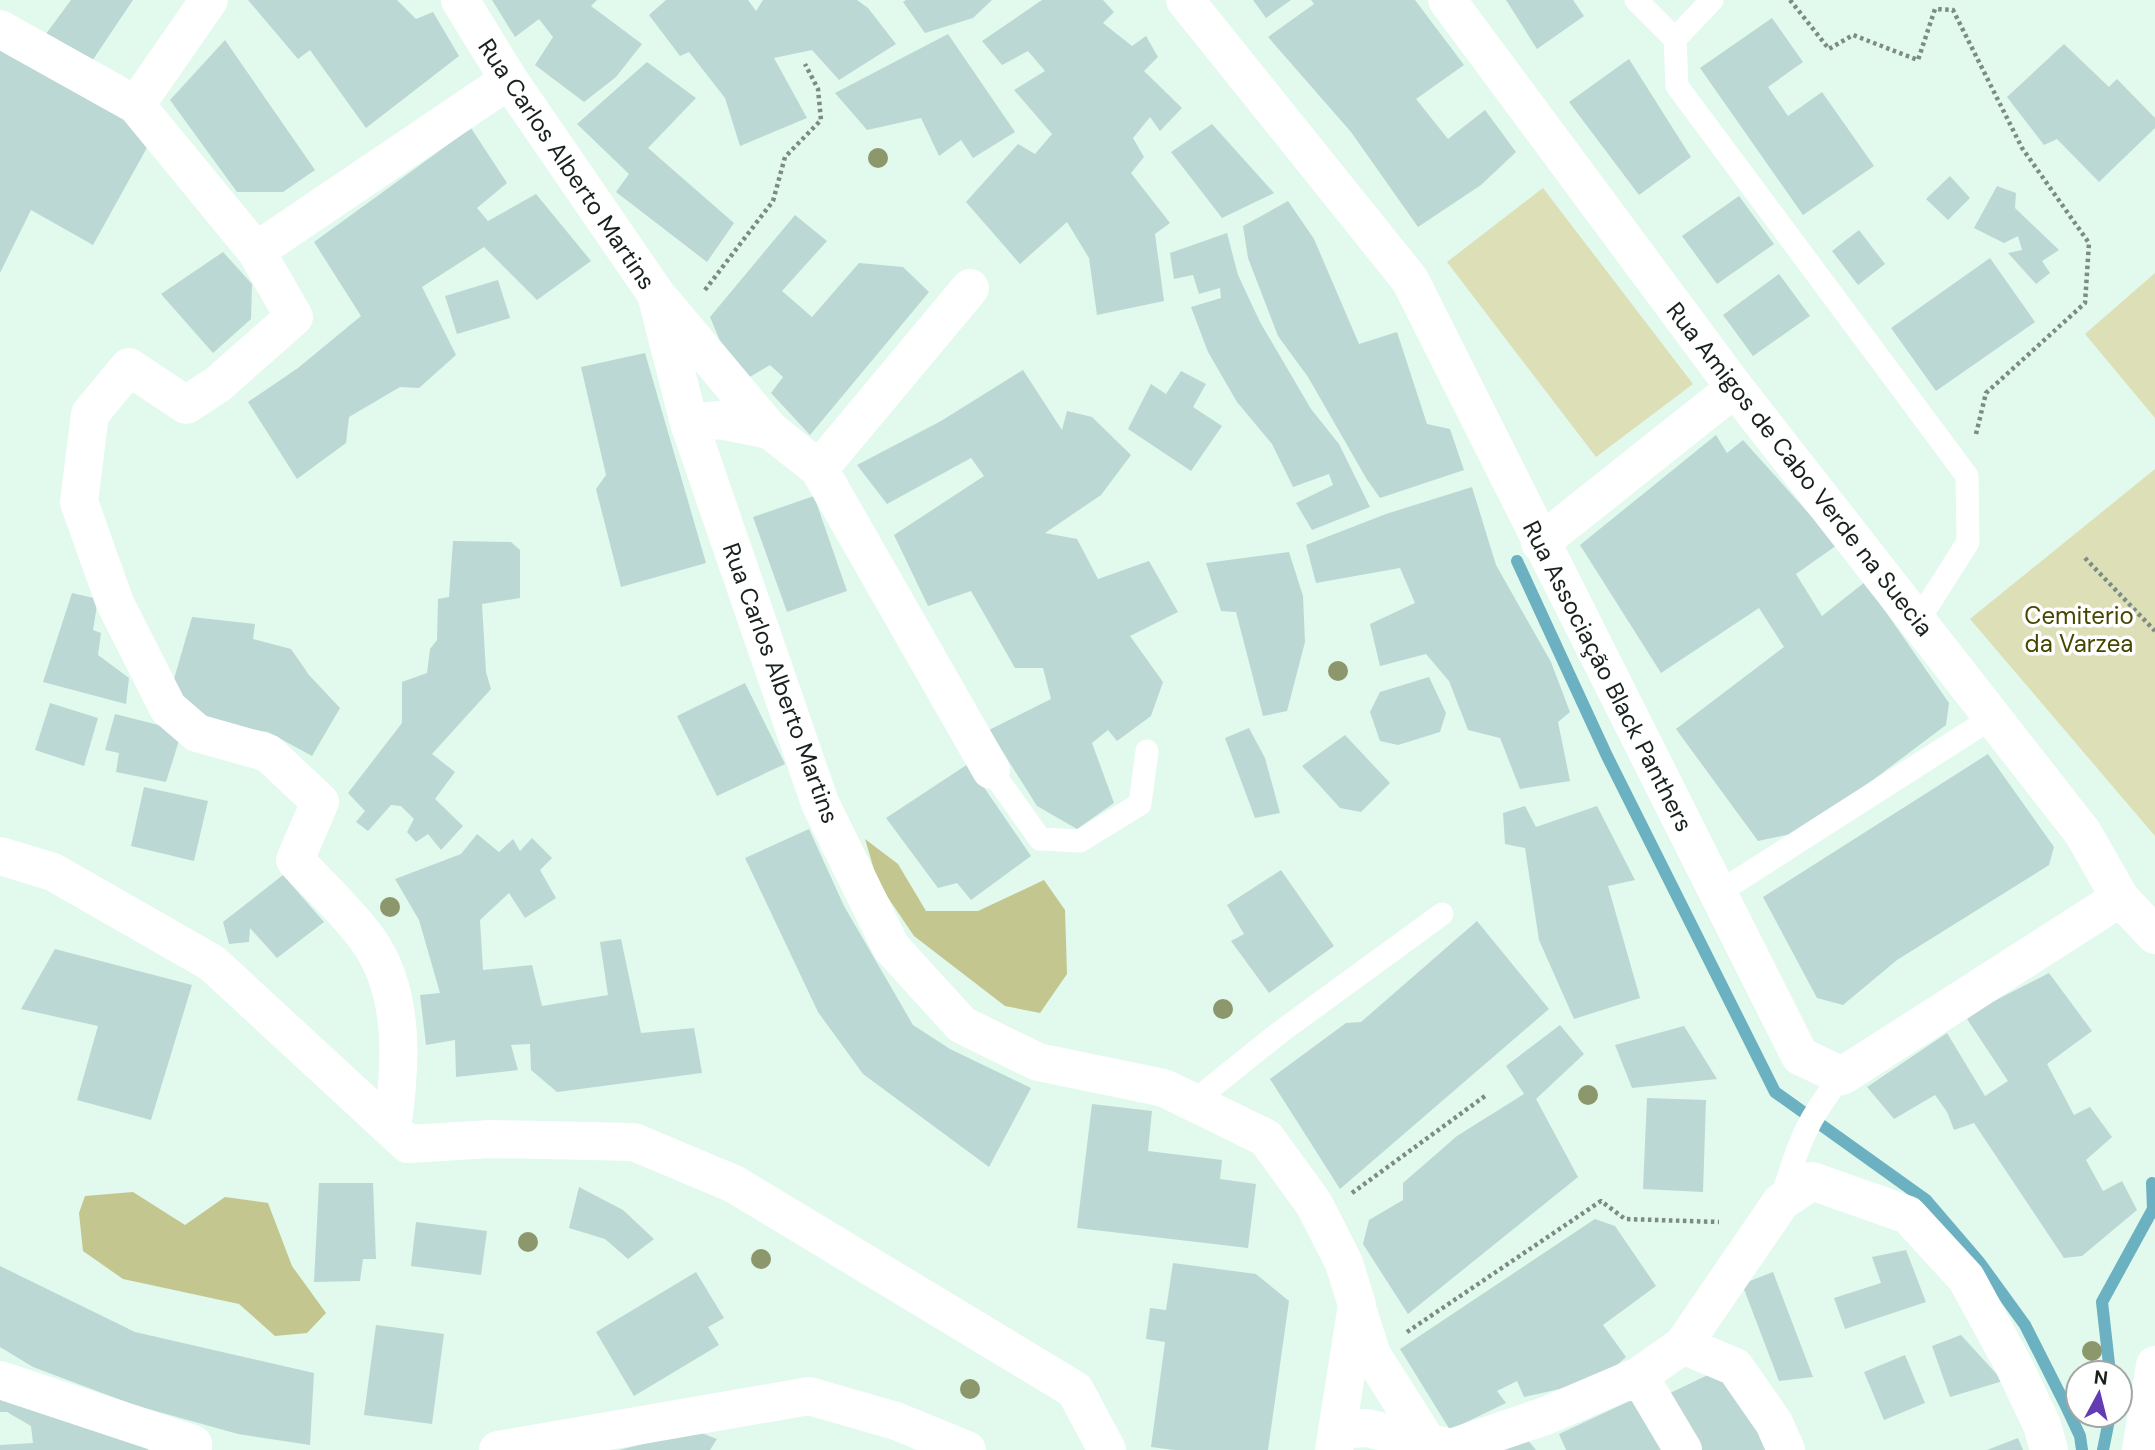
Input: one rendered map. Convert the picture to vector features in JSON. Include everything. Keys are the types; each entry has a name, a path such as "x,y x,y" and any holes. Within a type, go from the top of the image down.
{"street":[{"path":"136,105 209,0"},
{"name":"Rua Carlos Alberto Martins","path":"460,0 509,80 668,307 689,423 820,803 891,947 962,1025 1038,1062 1164,1088 1266,1139 1320,1217 1344,1262 1357,1305 1335,1440"},
{"name":"Rua Associação Black Panthers","path":"1185,0 1410,280 1800,1056 1833,1088"},
{"name":"Rua Amigos de Cabo Verde na Suecia","path":"1447,0 1735,388 2083,833 2120,898 2155,934"},
{"path":"0,30 136,105 256,251 294,317 218,384 186,405 129,367 90,414 79,502 115,603 168,708 197,733 268,753 320,803 295,860 369,941 394,998 398,1082 391,1128"},
{"path":"256,251 509,80"},
{"path":"819,469 970,288"},
{"path":"668,307 734,390 770,429 819,469 991,770"},
{"path":"1540,543 1735,388"},
{"path":"689,423 720,420 770,429"},
{"path":"0,856 53,872 212,963 408,1144 491,1139 634,1142 734,1184 1074,1390 1107,1450"},
{"path":"1833,1088 2120,898"},
{"path":"1335,1440 1367,1427 1451,1448 1545,1416 1639,1376 1683,1345 1773,1212 1812,1181 1908,1215 1966,1278 2014,1366 2042,1425 2049,1450"},
{"path":"1357,1305 1372,1355 1427,1441"},
{"path":"1683,1345 1735,1367 1774,1423 1786,1450"},
{"path":"2141,1450 2155,1365"},
{"path":"1639,1376 1683,1450"},
{"path":"0,1380 197,1448"},
{"path":"498,1450 809,1396 896,1421 967,1450"}],"lane":[{"path":"1636,0 1675,40 1677,86 1967,476 1968,542 1918,621"},
{"path":"1675,40 1712,0"},
{"path":"1718,893 1993,717"},
{"path":"991,770 1040,839 1080,841 1140,804 1147,751"},
{"path":"1193,1102 1279,1033 1442,914"},
{"path":"1773,1212 1801,1135 1833,1088"}],"path":[{"path":"1790,0 1829,49 1853,35 1918,60 1936,9 1953,10 2022,148 2089,243 2085,303 1986,393 1967,476"},
{"path":"668,307 773,201 785,157 821,120 818,89 805,64"},
{"path":"2085,558 2155,631"},
{"path":"1320,1217 1485,1096"},
{"path":"1372,1355 1601,1201 1625,1219 1773,1212"}],"green space":[{"path":"1543,188 1693,384 1596,457 1447,262"},
{"path":"2155,273 2155,418 2085,334"},
{"name":"Cemiterio da Varzea","path":"2155,469 2155,836 1970,619"},
{"path":"865,839 898,864 926,911 978,911 1044,880 1065,910 1067,974 1040,1013 1005,1006 914,936 878,883"},
{"path":"133,1192 185,1225 225,1197 268,1203 292,1266 326,1313 307,1333 275,1336 239,1304 123,1279 83,1251 79,1213 85,1196"}],"building":[{"path":"71,0 133,0 86,70 37,46"},
{"path":"248,0 397,0 416,19 433,12 459,56 366,128 310,50 298,59"},
{"path":"492,0 597,0 591,6 642,44 616,77 584,102 535,65 553,37 539,19 515,37"},
{"path":"666,0 748,0 756,11 763,0 857,0 868,8 896,44 839,80 812,50 774,58 807,118 740,146 725,98 689,52 680,56 649,15"},
{"path":"992,0 973,18 925,33 903,2"},
{"path":"1042,0 1103,0 1114,12 1103,23 1132,46 1146,36 1158,57 1144,71 1182,108 1160,131 1150,117 1133,138 1144,157 1131,173 1170,223 1155,234 1164,301 1097,315 1089,258 1067,222 1020,264 966,202 1018,144 1035,154 1052,134 1014,90 1045,71 1028,51 1002,65 982,41"},
{"path":"1253,0 1291,0 1266,18"},
{"path":"1311,0 1415,0 1464,65 1416,99 1448,139 1485,110 1516,152 1481,185 1418,227 1351,132 1268,37 1314,4"},
{"path":"1506,0 1573,0 1584,16 1537,49"},
{"path":"1772,18 1803,62 1768,87 1788,116 1822,92 1874,166 1803,215 1700,68"},
{"path":"948,34 1015,132 973,158 961,140 939,156 921,118 867,130 835,93"},
{"path":"225,40 315,170 283,192 237,192 170,100"},
{"path":"0,42 154,135 93,245 31,210 0,273"},
{"path":"2064,44 2109,87 2117,79 2155,118 2155,128 2099,182 2057,139 2044,145 2007,97"},
{"path":"1629,59 1691,157 1639,195 1569,102"},
{"path":"647,62 696,98 648,148 734,223 707,262 616,192 629,174 577,124"},
{"path":"1212,124 1274,193 1222,218 1171,152"},
{"path":"471,128 507,183 477,208 488,221 536,194 591,261 537,300 484,247 422,287 456,355 419,388 400,387 349,417 346,443 297,479 248,402 298,368 361,316 314,242"},
{"path":"1950,176 1970,198 1948,220 1926,199"},
{"path":"1997,186 2016,193 2015,208 2059,250 2042,261 2050,273 2036,284 2008,253 2022,250 2018,236 2004,243 1974,228"},
{"path":"1739,196 1774,244 1717,284 1682,236"},
{"path":"1288,201 1314,239 1359,344 1397,332 1427,424 1450,429 1464,470 1380,498 1366,478 1308,377 1278,336 1248,258 1243,226"},
{"path":"795,215 827,241 782,291 812,317 859,263 903,267 929,292 810,435 771,393 783,377 770,365 748,378 720,341 710,317"},
{"path":"1859,230 1885,264 1858,285 1832,251"},
{"path":"1227,233 1238,275 1260,322 1311,409 1339,444 1370,507 1312,530 1296,503 1333,485 1329,474 1293,487 1272,444 1237,402 1208,352 1191,307 1221,298 1220,288 1199,294 1193,275 1174,279 1170,253"},
{"path":"223,252 252,284 251,319 213,353 161,294"},
{"path":"1990,258 2035,322 1936,391 1891,328"},
{"path":"1779,274 1810,316 1753,356 1723,315"},
{"path":"498,280 510,318 457,334 445,296"},
{"path":"645,353 706,563 621,587 596,489 606,475 581,367"},
{"path":"1023,370 1062,430 1067,411 1092,417 1131,455 1101,495 1045,533 1077,539 1098,579 1149,561 1178,612 1130,636 1163,682 1151,716 1117,741 1108,730 1092,743 1114,803 1077,829 1037,806 989,730 1051,699 1043,668 1015,668 971,591 928,606 894,535 984,476 971,458 887,504 857,465 941,421"},
{"path":"1181,371 1206,384 1193,407 1222,426 1191,471 1128,429 1151,384 1166,394"},
{"path":"1716,435 1727,453 1743,440 1837,545 1796,574 1822,616 1865,582 1949,703 1946,725 1805,831 1758,841 1676,729 1784,647 1759,608 1661,673 1580,545"},
{"path":"1472,487 1496,565 1551,662 1570,712 1558,722 1570,781 1520,789 1500,738 1468,730 1449,681 1426,654 1380,666 1370,624 1415,603 1400,568 1316,583 1306,545 1386,514"},
{"path":"814,496 847,591 787,612 753,517"},
{"path":"453,541 511,542 520,550 520,598 482,604 486,672 491,689 432,754 455,772 435,799 463,826 441,850 428,834 416,842 407,832 414,819 401,806 391,805 368,831 356,822 365,811 348,793 402,723 402,682 427,673 430,649 437,640 438,599 449,597"},
{"path":"1289,552 1303,596 1305,642 1287,711 1263,716 1236,612 1221,611 1206,563"},
{"path":"72,593 98,599 93,630 101,633 98,655 129,678 126,704 43,682"},
{"path":"192,617 255,624 253,639 291,649 309,675 340,708 312,756 268,732 227,726 190,714 174,679"},
{"path":"1429,677 1446,713 1440,732 1398,745 1380,741 1370,712 1380,692"},
{"path":"745,683 785,764 717,796 677,716"},
{"path":"50,703 98,718 84,766 35,750"},
{"path":"115,714 182,731 166,782 116,772 119,753 105,750"},
{"path":"1249,728 1265,758 1280,813 1255,818 1225,738"},
{"path":"1345,735 1390,783 1361,812 1340,808 1302,766"},
{"path":"1988,754 2054,847 2049,865 1897,960 1843,1005 1817,998 1763,897"},
{"path":"968,764 1031,856 971,900 957,883 938,888 886,818"},
{"path":"144,787 208,801 194,861 131,846"},
{"path":"1525,806 1536,827 1597,806 1635,880 1608,886 1640,998 1574,1019 1539,940 1525,848 1505,844 1503,813"},
{"path":"809,829 844,906 913,1025 950,1049 1031,1088 989,1167 863,1074 818,1012 745,858"},
{"path":"477,834 499,852 513,839 520,851 532,838 552,858 540,870 556,898 525,918 509,893 480,920 483,970 532,965 542,1006 608,995 600,942 621,939 641,1033 694,1028 702,1073 557,1092 531,1070 530,1044 511,1045 518,1070 456,1077 455,1040 426,1045 420,995 440,993 419,920 395,879 461,854"},
{"path":"1281,870 1334,946 1269,993 1231,941 1244,934 1227,905"},
{"path":"283,875 324,922 277,958 250,928 249,942 229,944 223,922"},
{"path":"1477,921 1549,1009 1340,1189 1270,1079 1346,1023 1361,1022"},
{"path":"55,949 192,985 151,1120 77,1100 98,1026 21,1009"},
{"path":"2049,973 2092,1031 2047,1064 2074,1115 2090,1107 2112,1137 2086,1160 2103,1191 2122,1181 2137,1210 2082,1256 2064,1258 1974,1123 1954,1130 1947,1112 1935,1095 1894,1119 1867,1087 1947,1033 1985,1096 2008,1081 1967,1019 1992,1002"},
{"path":"1560,1025 1584,1054 1536,1099 1578,1177 1408,1314 1363,1244 1369,1220 1403,1200 1403,1183 1457,1136 1524,1094 1506,1066"},
{"path":"1684,1026 1717,1079 1632,1088 1615,1045"},
{"path":"1647,1098 1706,1100 1703,1192 1643,1189"},
{"path":"1092,1104 1152,1111 1148,1151 1222,1160 1220,1179 1256,1184 1248,1248 1077,1228"},
{"path":"319,1183 373,1183 376,1259 363,1259 360,1281 314,1282"},
{"path":"579,1187 623,1210 654,1239 628,1259 605,1239 569,1228"},
{"path":"1595,1219 1615,1226 1656,1286 1603,1325 1626,1357 1600,1380 1524,1397 1517,1381 1497,1391 1506,1403 1450,1430 1400,1349"},
{"path":"416,1222 487,1231 481,1275 411,1266"},
{"path":"1906,1250 1926,1302 1845,1329 1834,1298 1881,1283 1872,1257"},
{"path":"1173,1263 1256,1274 1289,1301 1268,1450 1175,1450 1151,1447 1165,1342 1146,1339 1150,1308 1166,1310"},
{"path":"0,1266 135,1332 314,1373 310,1445 238,1434 134,1405 33,1367 0,1347"},
{"path":"696,1272 724,1318 708,1327 719,1345 634,1396 596,1332"},
{"path":"1773,1272 1813,1377 1779,1381 1742,1284"},
{"path":"376,1325 444,1334 432,1424 364,1415"},
{"path":"1961,1335 2003,1381 1950,1397 1932,1346"},
{"path":"1905,1355 1925,1403 1884,1420 1864,1372"},
{"path":"1714,1372 1743,1404 1768,1450 1699,1450 1666,1395"},
{"path":"0,1389 147,1445 148,1450 0,1450 0,1445 33,1443 31,1426 7,1412 0,1412"},
{"path":"1636,1398 1665,1450 1566,1450 1559,1434"},
{"path":"696,1431 717,1439 710,1450 619,1450"},
{"path":"2018,1438 2023,1450 1987,1450"},
{"path":"1527,1439 1536,1450 1496,1450"}],"waterway":[{"path":"1517,561 1607,756 1775,1092 1926,1200 1980,1263 2025,1325 2080,1436 2082,1450"},
{"path":"2108,1359 2102,1302 2153,1209 2152,1183"},
{"path":"2103,1450 2107,1429"}]}
